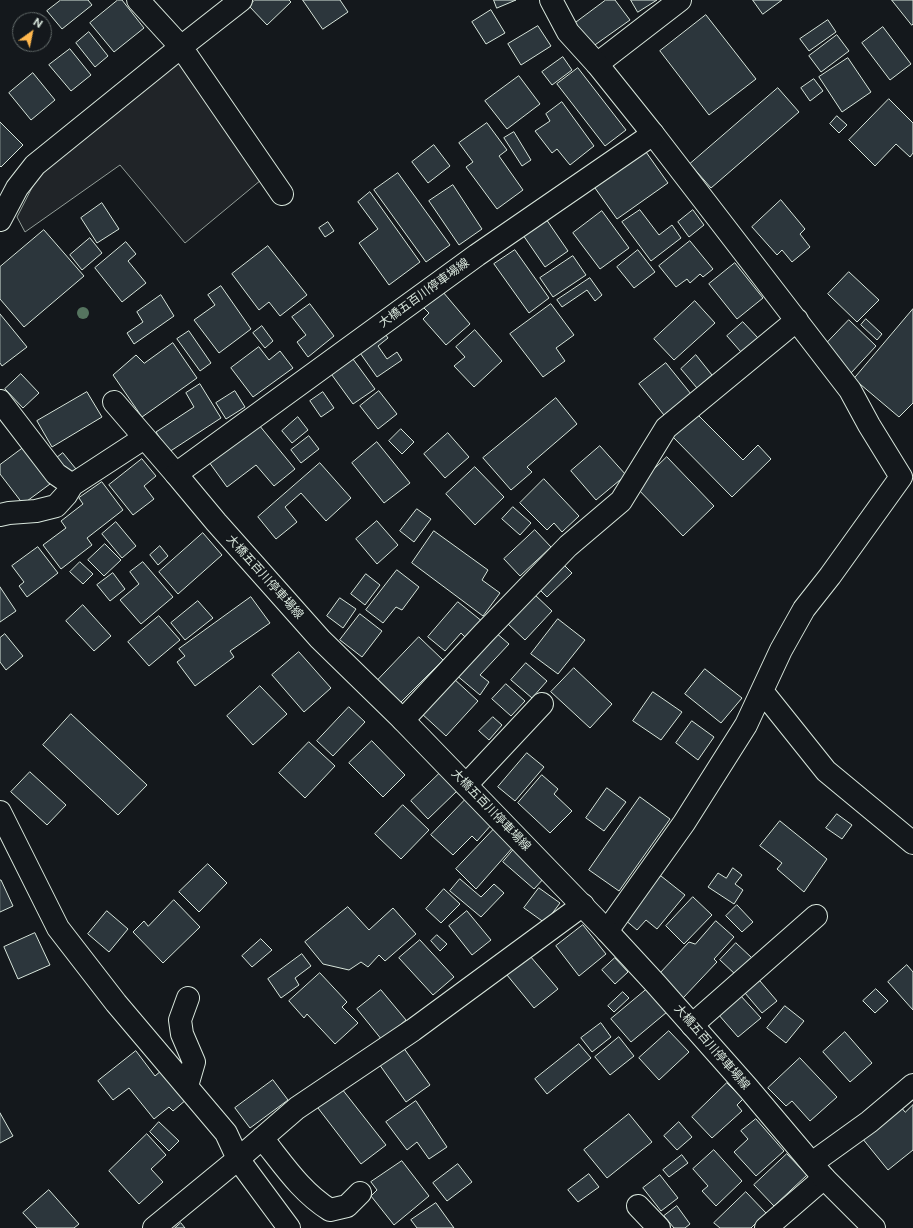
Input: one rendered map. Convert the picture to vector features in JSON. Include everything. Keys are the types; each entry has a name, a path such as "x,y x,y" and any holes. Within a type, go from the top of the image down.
{"street":[{"path":"138,0 181,47 282,194"},
{"path":"0,220 17,188 35,165 241,0"},
{"path":"551,0 568,32 597,64 653,134 850,390 869,425 907,469 830,576 804,609 781,650 746,725 684,823 607,930"},
{"path":"597,64 680,0"},
{"name":"大橋五百川停車場線","path":"653,134 470,260 176,474 216,522 320,639 403,720 607,930 818,1170 874,1228"},
{"path":"403,720 568,546 621,501 666,428 797,320"},
{"path":"0,401 56,474 72,485"},
{"path":"114,402 176,474"},
{"path":"0,515 36,511 56,506 66,495 72,485 144,438"},
{"path":"762,691 826,770 913,843"},
{"path":"466,785 542,704"},
{"path":"0,812 58,928 116,1003 226,1133 238,1159 289,1228"},
{"path":"154,1228 297,1108 413,1030 583,905"},
{"path":"692,1025 816,916"},
{"path":"187,1086 194,1062 182,1034 180,1020 188,998"},
{"path":"766,1228 818,1170 869,1122 913,1085"},
{"path":"262,1138 303,1189 317,1202 330,1210 347,1206 360,1193"},
{"path":"638,1206 659,1228"}],"shaded area":[{"path":"181,56 261,180 185,243 120,165 25,232 17,217 39,174"}],"building":[{"path":"61,0 88,0 92,5 62,29 52,17 52,12 47,11"},
{"path":"118,0 122,0 144,28 114,52 90,23"},
{"path":"255,0 289,0 291,2 267,25 249,6"},
{"path":"303,0 340,0 348,12 323,29"},
{"path":"494,0 516,0 497,8"},
{"path":"606,0 615,0 630,20 592,47 574,24"},
{"path":"631,0 657,0 638,12"},
{"path":"753,0 782,0 763,14"},
{"path":"892,0 913,0 912,25"},
{"path":"491,10 505,33 486,44 472,22"},
{"path":"706,15 756,79 709,115 660,51"},
{"path":"828,20 836,32 809,51 800,39"},
{"path":"538,26 551,46 521,65 508,44"},
{"path":"883,27 911,64 890,80 862,43"},
{"path":"89,32 108,56 95,67 76,43"},
{"path":"837,35 849,51 821,72 809,56"},
{"path":"70,49 91,75 71,91 49,65"},
{"path":"563,57 572,70 552,85 542,72"},
{"path":"848,58 871,92 842,112 819,77"},
{"path":"578,68 626,130 605,146 557,84"},
{"path":"33,73 55,100 31,120 9,93"},
{"path":"519,76 540,104 507,129 485,101"},
{"path":"814,79 823,91 810,101 801,88"},
{"path":"778,88 799,112 711,188 690,164"},
{"path":"889,99 913,123 913,153 910,157 896,144 875,166 849,140"},
{"path":"562,102 594,146 570,165 557,149 552,153 535,131 550,121 546,114"},
{"path":"837,116 847,125 839,133 830,124"},
{"path":"0,122 23,145 1,167 0,166"},
{"path":"487,123 507,150 499,156 523,190 497,209 466,167 473,162 459,143"},
{"path":"514,132 531,160 522,166 504,138"},
{"path":"434,145 450,166 428,183 412,162"},
{"path":"646,152 668,183 617,219 595,188"},
{"path":"398,173 450,245 426,262 374,190"},
{"path":"453,185 482,229 459,245 429,201"},
{"path":"370,192 420,262 389,285 359,243 378,229 358,202"},
{"path":"781,200 805,229 800,234 810,247 792,262 782,250 777,255 752,227"},
{"path":"102,203 119,229 97,243 81,218"},
{"path":"640,210 659,235 672,225 681,238 651,261 622,222"},
{"path":"693,210 704,225 689,237 678,222"},
{"path":"602,211 629,248 600,269 573,233"},
{"path":"546,219 568,251 545,267 523,235"},
{"path":"328,222 334,231 325,237 319,228"},
{"path":"44,230 84,276 24,327 0,299 0,267"},
{"path":"90,238 102,253 82,270 70,255"},
{"path":"690,241 713,269 703,277 700,274 690,283 687,279 676,287 659,266"},
{"path":"126,242 136,254 128,261 146,283 122,302 95,268"},
{"path":"268,246 307,295 280,316 269,302 259,310 232,274"},
{"path":"515,250 549,298 529,313 494,264"},
{"path":"638,250 655,272 634,288 617,267"},
{"path":"573,256 586,275 553,297 540,278"},
{"path":"735,263 763,298 737,319 709,284"},
{"path":"849,272 879,300 857,322 828,294"},
{"path":"590,278 602,295 595,301 587,290 562,307 557,300"},
{"path":"221,286 251,329 219,353 194,320 215,305 208,295"},
{"path":"443,292 470,324 446,345 423,319 429,313 424,308"},
{"path":"161,295 174,316 134,344 127,333 143,322 137,312"},
{"path":"695,301 715,323 674,360 654,339"},
{"path":"310,304 334,336 308,357 297,342 306,335 292,317"},
{"path":"551,304 574,335 556,348 565,361 543,377 510,334"},
{"path":"913,309 913,403 899,417 854,379"},
{"path":"0,314 27,347 2,366 0,363"},
{"path":"866,319 882,334 877,340 861,325"},
{"path":"849,320 876,346 851,373 825,345"},
{"path":"743,322 758,338 741,352 727,336"},
{"path":"262,326 273,341 265,348 253,333"},
{"path":"475,330 502,361 474,387 454,366 465,357 456,347"},
{"path":"189,331 211,363 200,371 177,339"},
{"path":"383,331 388,338 378,346 387,359 397,352 402,360 377,377 358,350"},
{"path":"173,343 197,378 142,417 113,375 136,355 144,363"},
{"path":"259,347 269,360 280,351 293,368 253,397 231,368"},
{"path":"350,355 375,389 353,404 329,371"},
{"path":"696,355 712,375 697,388 681,369"},
{"path":"666,363 691,394 664,415 639,384"},
{"path":"21,374 39,393 23,408 5,389"},
{"path":"200,384 221,418 169,452 156,432 194,407 186,393"},
{"path":"235,391 245,407 226,419 216,403"},
{"path":"379,391 397,414 378,429 360,406"},
{"path":"87,392 102,417 52,447 37,421"},
{"path":"323,392 334,408 321,417 310,401"},
{"path":"556,398 577,424 527,467 532,472 511,490 483,458"},
{"path":"695,412 743,460 758,445 771,459 732,497 672,436"},
{"path":"298,417 308,430 292,443 282,431"},
{"path":"259,425 295,469 274,486 256,465 227,487 209,462"},
{"path":"401,429 414,442 402,454 389,441"},
{"path":"448,433 469,457 445,478 424,454"},
{"path":"309,436 319,449 301,463 291,450"},
{"path":"377,442 410,483 384,503 352,463"},
{"path":"600,446 626,475 596,500 571,471"},
{"path":"23,448 50,484 23,504 0,474 0,465"},
{"path":"63,453 76,469 67,476 54,460"},
{"path":"667,457 714,506 683,536 636,487"},
{"path":"142,459 156,476 144,486 154,499 133,515 109,485"},
{"path":"320,463 351,498 326,521 301,493 285,507 297,522 276,539 258,517"},
{"path":"475,467 504,497 475,525 446,494"},
{"path":"544,479 579,516 562,532 554,523 547,530 520,503"},
{"path":"102,482 123,510 87,538 92,545 61,569 43,545 66,528 61,521 83,504 79,498"},
{"path":"513,507 531,523 520,535 502,519"},
{"path":"417,509 431,519 414,542 400,531"},
{"path":"377,521 398,545 377,564 356,539"},
{"path":"116,522 136,546 122,558 102,534"},
{"path":"535,530 551,547 520,576 504,559"},
{"path":"434,531 488,570 482,580 500,593 483,616 412,563"},
{"path":"203,533 222,555 178,594 159,572"},
{"path":"105,544 121,560 104,576 88,560"},
{"path":"160,546 168,556 158,565 150,555"},
{"path":"38,547 58,573 27,597 19,586 24,582 12,566"},
{"path":"80,562 93,574 83,584 70,572"},
{"path":"143,562 173,597 141,624 120,600 139,584 130,572"},
{"path":"561,562 572,573 547,597 537,587"},
{"path":"397,570 419,587 402,610 396,607 383,623 366,610"},
{"path":"113,573 125,589 110,601 97,585"},
{"path":"366,574 380,585 365,605 351,594"},
{"path":"0,587 16,611 0,622"},
{"path":"534,594 552,611 525,640 507,623"},
{"path":"251,597 270,623 230,651 234,657 195,686 177,662 185,656 179,649"},
{"path":"340,598 356,609 343,628 327,616"},
{"path":"198,601 213,618 185,640 171,623"},
{"path":"458,602 483,622 468,640 461,633 445,651 428,637"},
{"path":"83,605 111,636 94,651 66,621"},
{"path":"360,614 382,631 362,657 340,640"},
{"path":"159,616 180,640 149,666 128,642"},
{"path":"558,619 585,640 558,674 531,654"},
{"path":"495,632 509,644 480,675 489,682 480,695 455,674"},
{"path":"5,634 23,656 6,670 0,662 0,638"},
{"path":"419,637 443,660 400,703 377,681"},
{"path":"299,652 331,688 304,712 272,675"},
{"path":"526,663 547,681 532,698 511,680"},
{"path":"574,668 612,704 590,728 551,692"},
{"path":"705,669 742,698 721,723 685,694"},
{"path":"453,678 478,701 446,736 421,713"},
{"path":"506,684 525,701 511,716 492,699"},
{"path":"260,686 287,714 253,745 227,716"},
{"path":"653,692 682,712 661,740 633,721"},
{"path":"349,707 365,722 333,756 317,741"},
{"path":"71,714 147,785 118,815 43,745"},
{"path":"493,717 502,725 489,740 479,731"},
{"path":"692,721 714,737 698,760 676,743"},
{"path":"372,741 405,775 383,797 349,763"},
{"path":"309,742 335,766 305,798 279,773"},
{"path":"527,753 544,767 515,801 498,787"},
{"path":"30,772 66,805 47,825 11,792"},
{"path":"440,773 457,791 428,819 411,801"},
{"path":"542,775 558,789 554,794 572,811 550,833 518,803"},
{"path":"607,788 626,802 604,831 586,818"},
{"path":"640,797 670,819 619,891 589,870"},
{"path":"465,800 492,824 477,841 472,836 453,855 431,835"},
{"path":"403,805 429,830 401,859 375,834"},
{"path":"837,814 852,825 842,839 826,828"},
{"path":"780,821 827,859 804,892 777,869 782,863 760,846"},
{"path":"495,828 514,846 476,889 456,869"},
{"path":"514,849 545,877 534,889 503,862"},
{"path":"208,864 227,883 199,912 179,892"},
{"path":"733,868 742,875 735,884 743,890 734,904 708,887 718,873 726,878"},
{"path":"661,876 685,895 657,929 646,920 637,930 624,919"},
{"path":"460,879 481,897 494,884 504,893 481,917 450,891"},
{"path":"0,880 13,906 0,912"},
{"path":"539,888 560,903 545,923 524,908"},
{"path":"444,889 460,904 441,923 426,909"},
{"path":"693,897 712,915 684,944 666,926"},
{"path":"174,900 200,927 163,963 133,932 144,921 148,926"},
{"path":"737,905 753,922 742,932 726,916"},
{"path":"348,907 369,930 393,908 416,934 385,961 379,955 368,967 361,962 349,970 323,964 305,942"},
{"path":"107,911 128,929 109,952 88,934"},
{"path":"467,911 491,940 472,955 449,926"},
{"path":"716,921 734,937 714,959 717,962 683,998 659,974 689,942 695,944"},
{"path":"583,925 606,954 579,976 556,946"},
{"path":"35,933 50,965 18,979 4,947"},
{"path":"437,935 447,944 440,951 431,941"},
{"path":"261,939 272,950 252,967 242,956"},
{"path":"420,940 454,977 433,995 399,958"},
{"path":"736,943 752,958 736,975 720,960"},
{"path":"302,954 311,966 295,978 299,985 281,998 268,979"},
{"path":"530,956 558,989 534,1008 507,975"},
{"path":"615,958 628,972 615,984 602,970"},
{"path":"907,965 913,972 913,1010 888,982"},
{"path":"320,973 347,1002 342,1007 358,1023 335,1044 307,1014 304,1018 289,1001"},
{"path":"760,981 777,1001 762,1013 745,993"},
{"path":"647,989 667,1012 631,1042 611,1019"},
{"path":"876,989 888,1001 875,1013 863,1001"},
{"path":"381,990 406,1020 382,1040 357,1009"},
{"path":"623,992 629,998 614,1012 608,1006"},
{"path":"740,995 761,1018 738,1037 718,1014"},
{"path":"785,1006 804,1021 786,1043 767,1028"},
{"path":"601,1023 611,1037 592,1052 581,1038"},
{"path":"669,1031 689,1052 659,1080 639,1058"},
{"path":"845,1032 872,1063 850,1082 823,1052"},
{"path":"619,1037 634,1056 610,1075 595,1057"},
{"path":"579,1044 591,1058 547,1094 535,1079"},
{"path":"403,1047 430,1085 406,1102 379,1064"},
{"path":"136,1051 155,1076 162,1070 187,1099 173,1111 169,1107 154,1119 129,1088 113,1100 98,1081"},
{"path":"800,1058 837,1097 810,1121 792,1101 786,1106 768,1088"},
{"path":"273,1080 288,1100 250,1128 235,1108"},
{"path":"727,1083 743,1099 737,1105 742,1111 712,1138 692,1117"},
{"path":"342,1089 386,1145 361,1164 318,1108"},
{"path":"416,1101 447,1147 429,1159 417,1142 407,1150 386,1122"},
{"path":"913,1105 913,1150 888,1170 862,1138 900,1106 905,1112"},
{"path":"0,1113 13,1136 0,1143"},
{"path":"629,1114 652,1142 607,1178 584,1150"},
{"path":"756,1119 784,1151 756,1176 734,1152 748,1139 741,1131"},
{"path":"159,1122 179,1141 169,1151 150,1132"},
{"path":"679,1122 692,1137 677,1150 664,1136"},
{"path":"147,1134 166,1155 151,1169 163,1182 139,1204 109,1171"},
{"path":"714,1150 742,1181 716,1206 702,1191 708,1186 693,1169"},
{"path":"787,1154 807,1175 774,1206 754,1185"},
{"path":"682,1155 688,1163 669,1177 663,1170"},
{"path":"402,1161 429,1196 394,1225 371,1196 377,1190 371,1182"},
{"path":"458,1164 472,1182 447,1201 433,1183"},
{"path":"589,1174 599,1187 578,1202 568,1190"},
{"path":"660,1175 678,1198 661,1211 643,1188"},
{"path":"49,1190 79,1224 74,1228 37,1228 23,1213"},
{"path":"746,1192 766,1213 751,1228 720,1228 714,1223"},
{"path":"436,1203 454,1228 417,1228 411,1220"},
{"path":"677,1206 690,1224 685,1228 674,1228 664,1216"},
{"path":"181,1223 185,1228 175,1228"}]}
